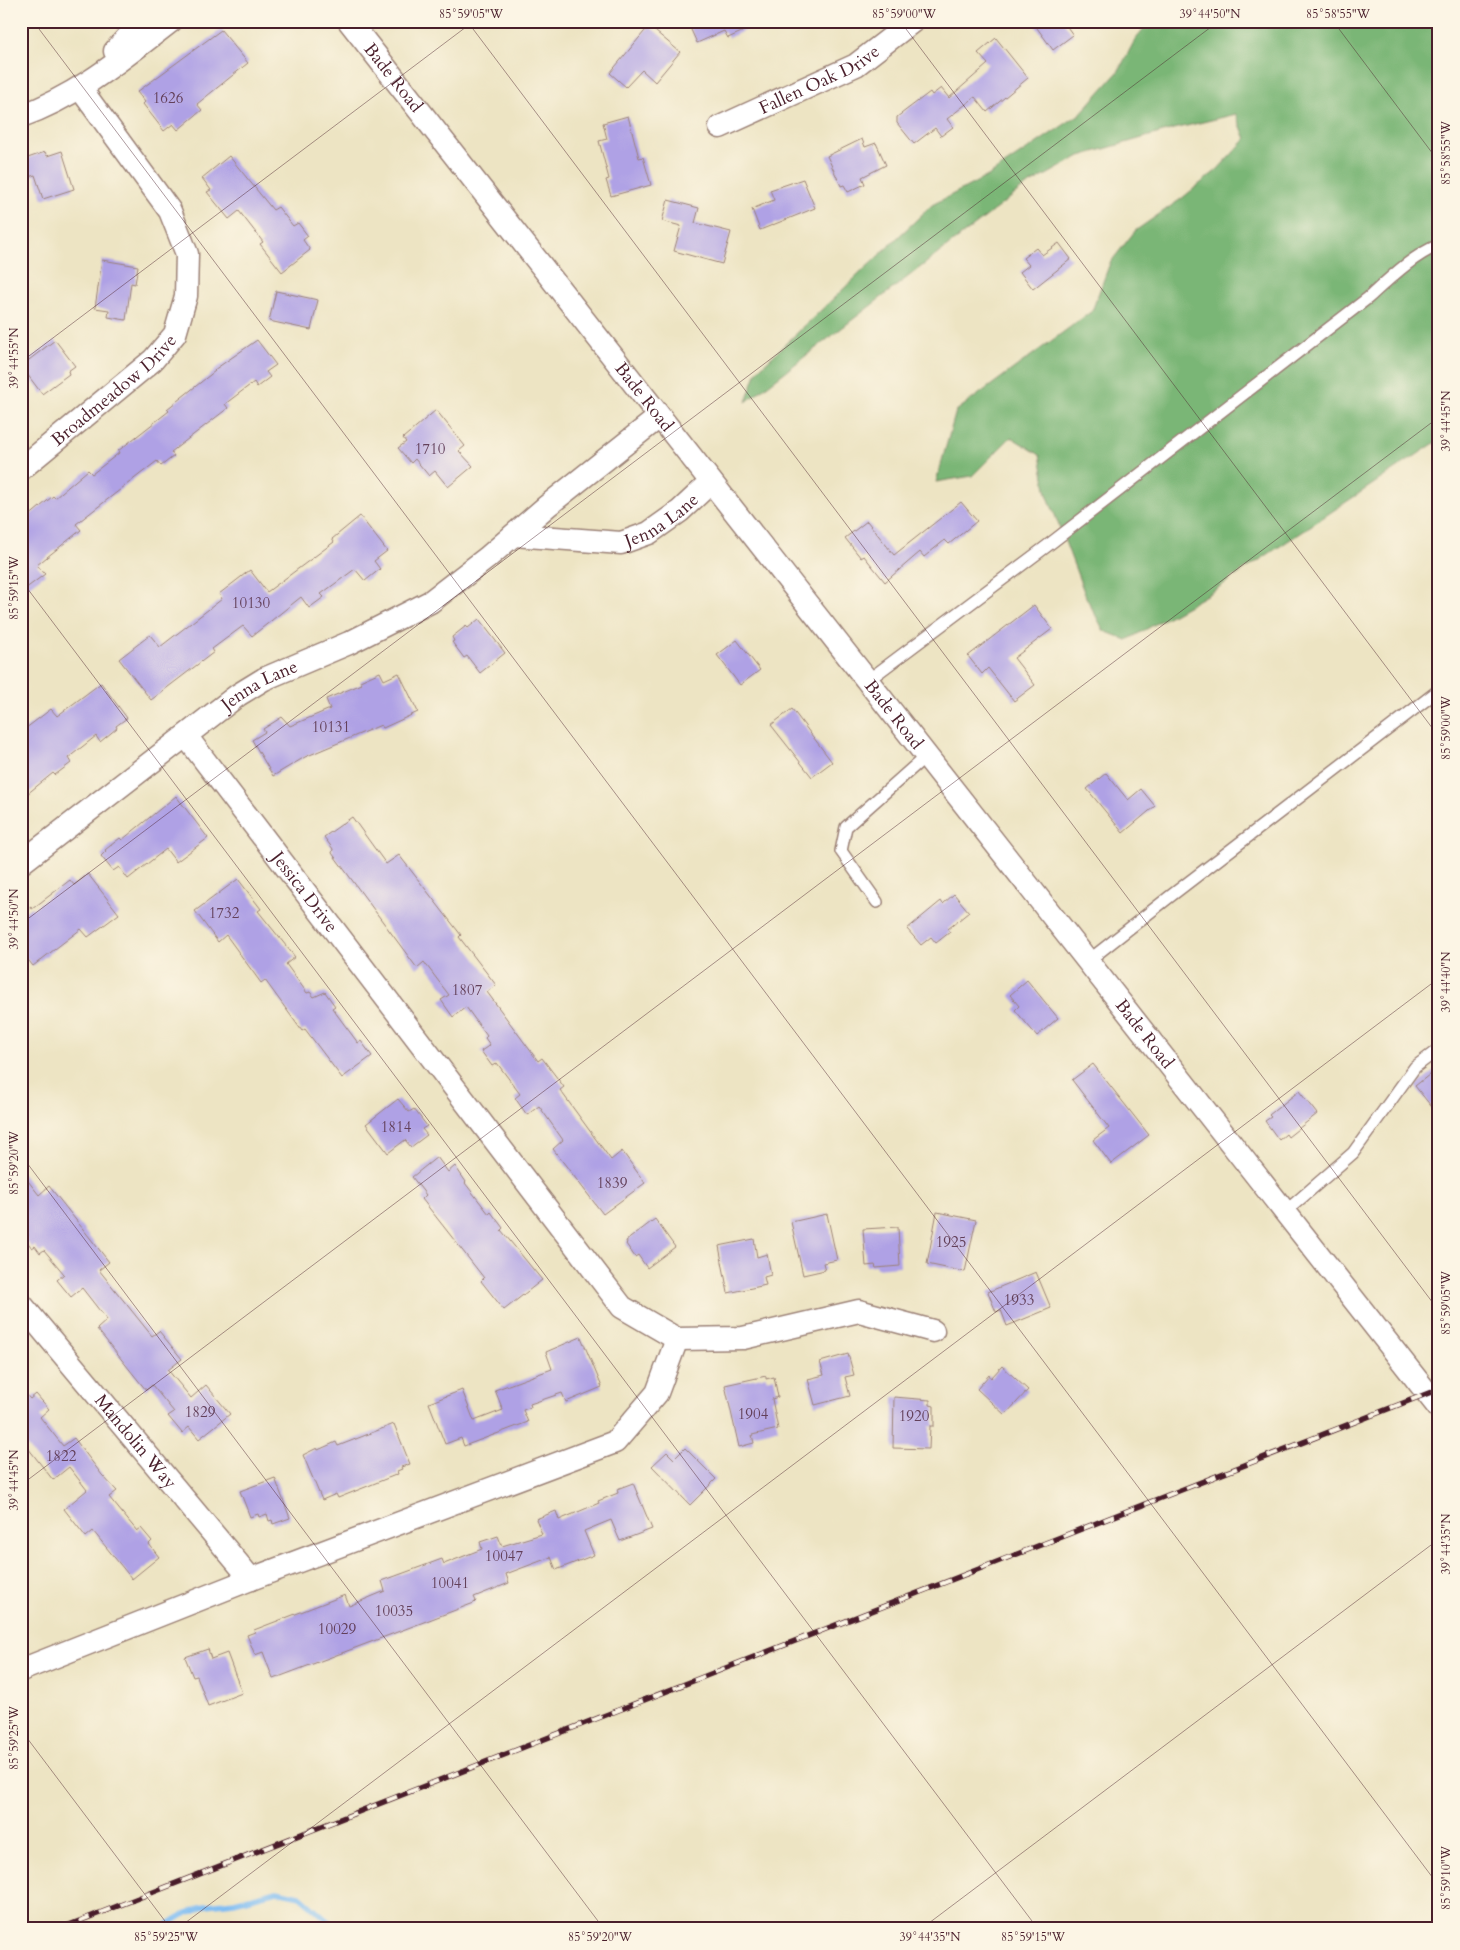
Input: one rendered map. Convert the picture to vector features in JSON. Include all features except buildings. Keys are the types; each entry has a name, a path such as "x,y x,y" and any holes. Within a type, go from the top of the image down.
{"street":[{"path":"80,88 142,21"},
{"path":"21,116 36,111 94,80 171,21"},
{"name":"Bade Road","path":"349,21 1439,1408"},
{"name":"Fallen Oak Drive","path":"720,127 856,65 913,21"},
{"name":"Broadmeadow Drive","path":"21,469 153,360 175,334 186,296 187,254 170,211 80,88"},
{"name":"Jenna Lane","path":"21,863 238,696 264,679 349,643 430,602 514,535 546,506 659,417"},
{"name":"Jenna Lane","path":"514,535 621,543 649,533 680,511 711,482"},
{"name":"Jessica Drive","path":"186,736 622,1307 677,1340"},
{"name":"Mandolin Way","path":"21,1304 251,1579"},
{"path":"21,1670 251,1579 615,1442 657,1393 677,1340 743,1338 858,1311 933,1332"}],"lane":[{"path":"867,681 1047,546 1368,298 1400,270 1421,254 1439,245"},
{"path":"1088,961 1439,690"},
{"path":"877,902 841,851 846,827 926,756"},
{"path":"1285,1212 1353,1153 1414,1067 1439,1049"}],"green space":[{"path":"1150,21 1439,21 1439,440 1210,593 1127,640 1104,631 1086,597 1047,494 1040,455 1011,437 972,476 936,482 956,411 1092,311 1110,263 1135,231 1181,199 1217,170 1246,139 1236,114 1170,130 1080,156 1023,188 746,402 757,371 932,205 988,176 1080,114 1118,72 1136,38"}],"waterway":[{"path":"160,1929 183,1915 207,1905 234,1902 277,1891 300,1896 338,1929"}],"railway":[{"path":"59,1929 1439,1389"}]}
